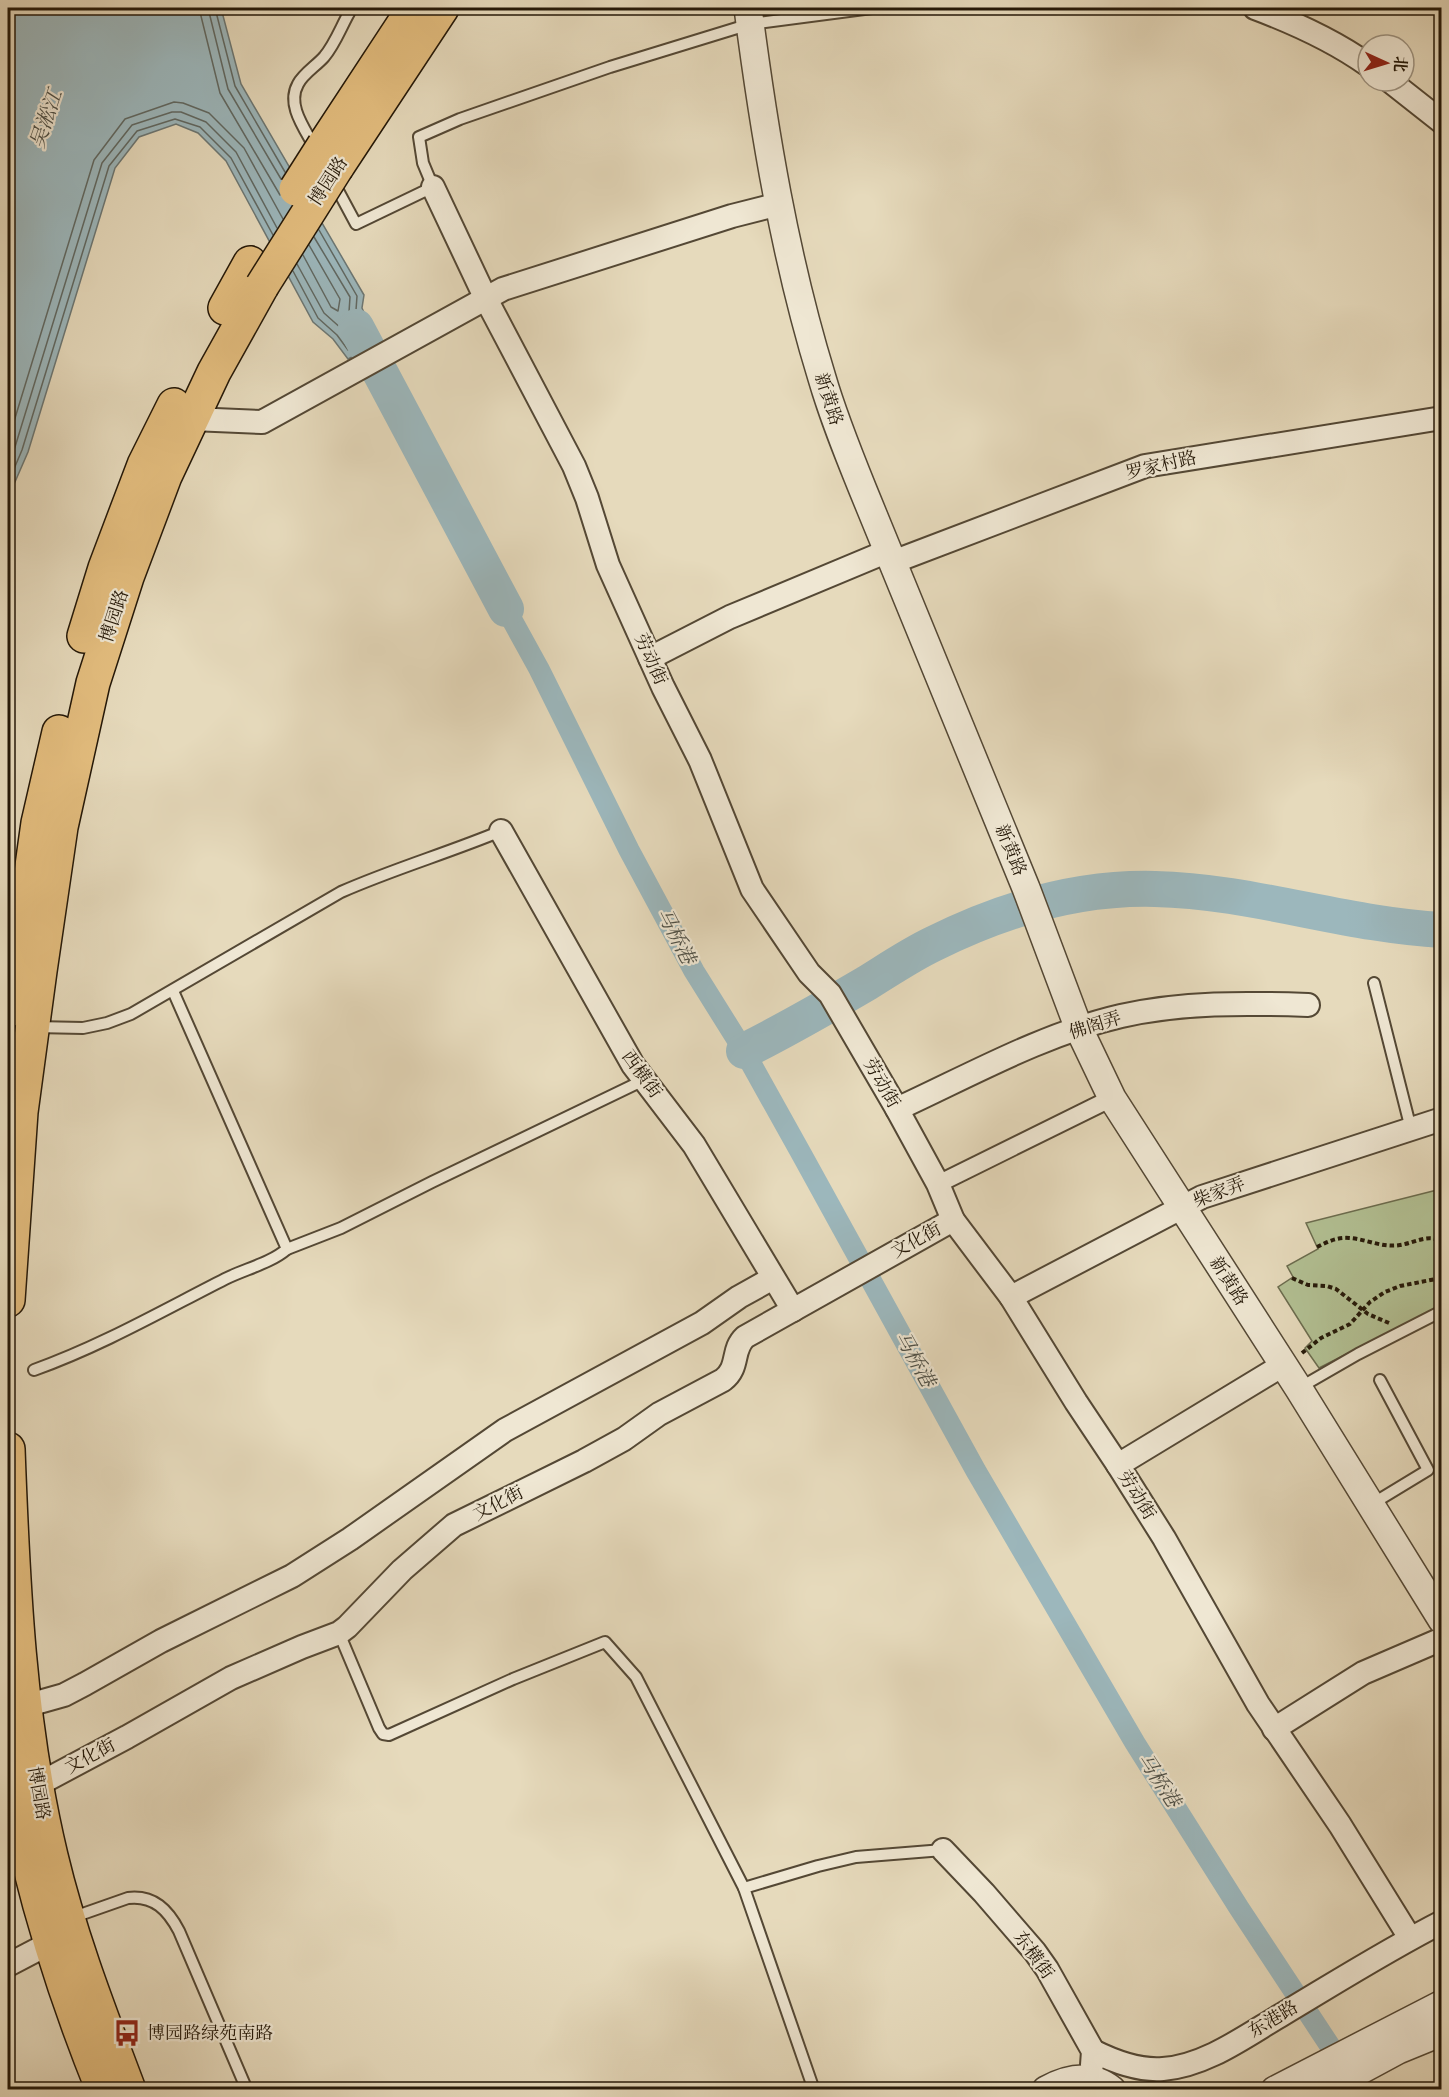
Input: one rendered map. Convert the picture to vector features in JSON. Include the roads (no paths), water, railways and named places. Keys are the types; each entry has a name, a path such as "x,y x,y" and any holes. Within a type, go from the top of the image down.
{"main road":[{"name":"博园路","path":"8,1300 21,1112 20,1035 38,823 71,678 105,568 144,465 195,363 256,274 330,156 414,8"},
{"name":"博园路","path":"330,156 442,8"},
{"name":"博园路","path":"20,1035 61,827 93,683 131,567 165,476 214,372 256,274"},
{"name":"博园路","path":"8,1449 13,1570 25,1706 20,1795"},
{"name":"博园路","path":"8,1747 20,1795 51,1856 60,1931 79,2029 103,2090"},
{"name":"博园路","path":"60,1931 89,1980 129,2090"}],"street":[{"path":"1255,8 1315,33 1356,57"},
{"name":"新黄路","path":"749,16 779,204 807,324 837,426 1026,888 1079,1029 1112,1098 1299,1389 1442,1620"},
{"path":"1405,93 1442,122"},
{"name":"劳动街","path":"433,187 485,297 574,466 608,565 700,760 752,888 809,973 834,1002 938,1184 953,1220 1011,1297 1118,1465 1164,1538 1274,1729 1340,1825 1410,1938"},
{"path":"192,419 262,422 485,297 521,282 732,216 779,204"},
{"name":"罗家村路","path":"650,658 730,617 1144,466 1442,418"},
{"name":"西横街","path":"501,831 621,1045 644,1080 694,1145 793,1310"},
{"name":"佛阁弄","path":"897,1109 995,1061 1079,1029 1119,1017 1184,1006 1250,1003 1308,1005"},
{"path":"938,1184 1112,1098"},
{"name":"柴家弄","path":"1011,1297 1180,1207 1236,1185 1442,1119"},
{"name":"文化街","path":"20,1795 231,1678 339,1633 402,1570 454,1525 604,1450 659,1414 723,1380 734,1367 739,1343 745,1337 953,1220"},
{"path":"25,1706 64,1695 161,1641 292,1576 341,1545 506,1430 702,1323 739,1297 773,1278"},
{"path":"1118,1465 1283,1365"},
{"path":"1274,1729 1363,1673 1442,1639"},
{"name":"东横街","path":"942,1850 984,1893 1035,1952 1094,2051"},
{"name":"东港路","path":"1094,2051 1121,2064 1162,2069 1189,2064 1239,2040 1410,1938 1442,1922"},
{"path":"8,1965 60,1931"},
{"path":"1324,2090 1442,2004"},
{"path":"1275,2090 1300,2077 1393,2041 1442,2032"},
{"path":"1046,2090 1067,2080 1101,2084 1094,2051"}],"lane":[{"path":"347,8 349,13 331,47 298,83 294,95 295,110 356,224 433,187 423,163 419,137 460,119 749,16 872,8"},
{"path":"20,1035 83,1028 131,1014 341,892 370,879 501,831"},
{"path":"1374,983 1412,1129"},
{"path":"172,991 287,1249"},
{"path":"34,1370 66,1359 146,1321 287,1249 341,1228 644,1080"},
{"path":"1299,1389 1442,1311"},
{"path":"1370,1505 1428,1470 1380,1380"},
{"path":"339,1633 379,1728 383,1734 389,1735 523,1675 605,1642 636,1677 744,1888 814,2090"},
{"path":"744,1888 846,1859 879,1854 942,1850"},
{"path":"60,1931 128,1898 146,1898 164,1909 179,1931 248,2090"}],"water":[{"name":"吴淞江","path":"8,8 221,8 241,84 364,295 362,308 378,344 348,359 333,339 313,322 226,161 198,133 176,124 139,137 115,168 28,452 8,498"}],"waterway":[{"path":"356,327 506,609"},
{"name":"马桥港","path":"506,609 539,669 629,850 694,971 744,1051 976,1471 1135,1743 1239,1908 1359,2090"},
{"path":"744,1051 821,1010 933,944 959,932 1013,911 1097,892 1126,889 1191,891 1370,922 1442,930"}],"place":[{"name":"博园路绿苑南路","path":"127,2033"}]}
